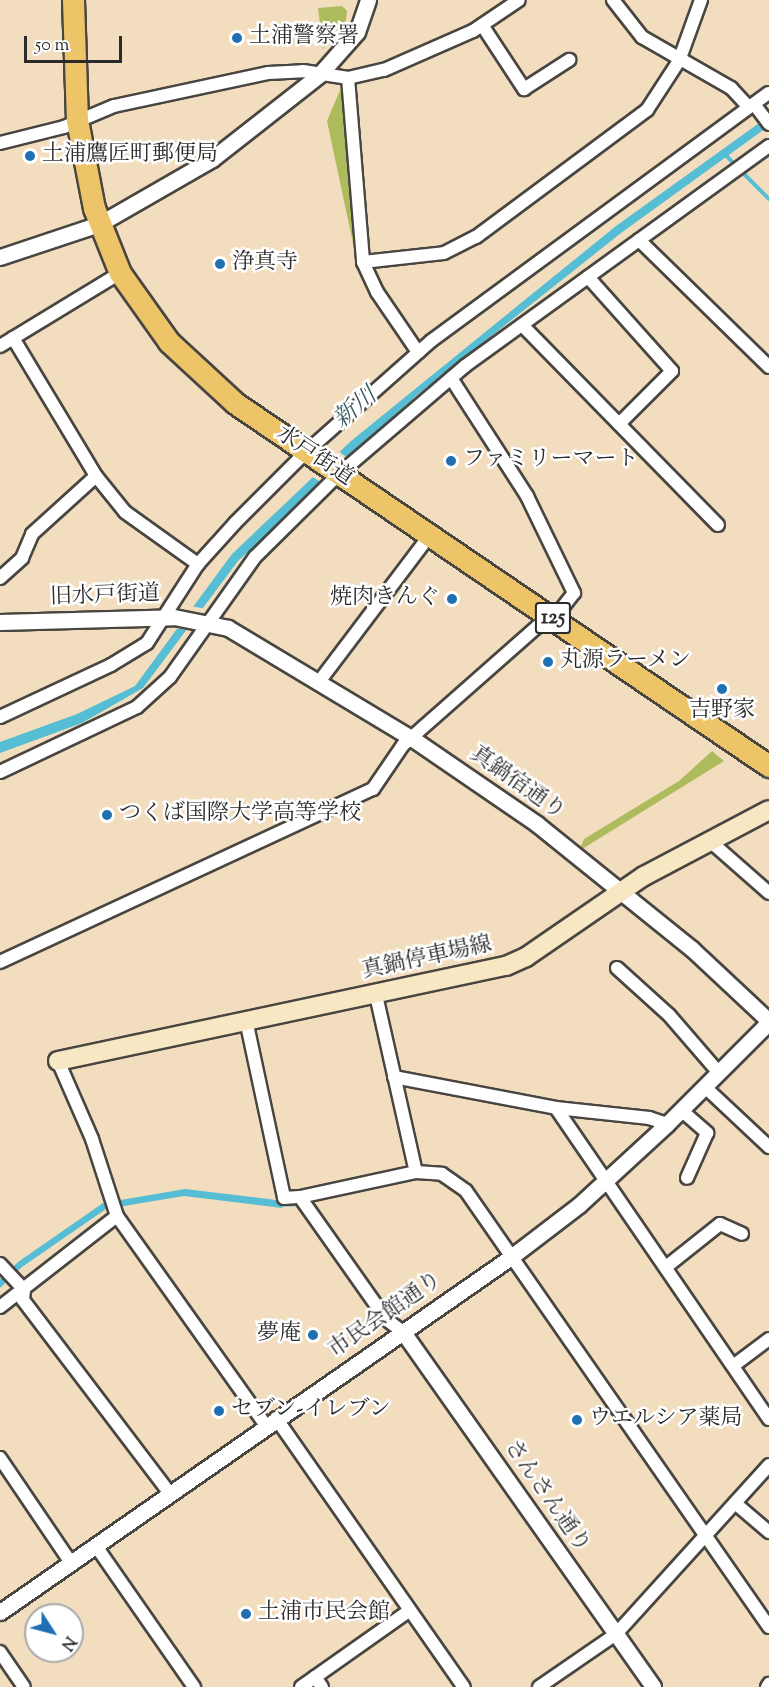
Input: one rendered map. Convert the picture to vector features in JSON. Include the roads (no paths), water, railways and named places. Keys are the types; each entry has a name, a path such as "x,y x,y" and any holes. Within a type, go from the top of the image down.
{"highway":[{"name":"水戸街道","path":"73,0 77,120 99,224 120,273 148,315 186,361 236,403 769,766"}],"main road":[{"name":"真鍋停車場線","path":"58,1061 506,966 526,957 622,891 769,810"}],"street":[{"path":"0,257 99,224 212,159 319,75 357,32 368,0"},
{"path":"0,143 64,127 77,120 167,92 268,73 348,78 426,54 482,25 519,0"},
{"path":"613,0 642,37 679,61 731,88 754,107 769,124"},
{"path":"363,262 444,253 476,237 647,110 679,61 701,0"},
{"path":"482,25 524,89 568,60"},
{"path":"348,78 363,262 377,292 418,352"},
{"path":"0,717 120,659 147,643 169,617 198,564 309,453 418,352 754,107 769,93"},
{"path":"0,772 137,707 170,677 205,621 255,557 338,473 452,378 769,146"},
{"path":"639,240 769,366"},
{"path":"0,346 120,273"},
{"path":"588,277 672,371 619,424"},
{"path":"522,325 718,525"},
{"path":"14,338 96,476 125,512 198,564"},
{"path":"0,962 373,789 403,745 413,740 552,617 574,593 527,496 452,378"},
{"path":"0,578 22,558 32,534 96,476"},
{"path":"318,683 430,536"},
{"name":"旧水戸街道","path":"0,622 169,617 205,621"},
{"name":"真鍋宿通り","path":"205,621 249,639 413,740 537,825 622,891 769,1022"},
{"path":"711,842 769,893"},
{"path":"617,968 669,1015 719,1073"},
{"path":"376,995 416,1172"},
{"path":"246,1020 284,1198 300,1197 416,1172 442,1174 466,1191 769,1627"},
{"name":"市民会館通り","path":"0,1612 96,1546 169,1491 511,1257 605,1183 769,1022"},
{"path":"58,1061 92,1139 117,1216 410,1610 464,1687"},
{"path":"394,1077 556,1108 649,1118 667,1124"},
{"path":"705,1087 769,1147"},
{"path":"556,1108 605,1183 666,1267 769,1419"},
{"path":"681,1110 707,1133 687,1178"},
{"path":"300,1197 386,1319 403,1332"},
{"path":"0,1307 117,1216"},
{"path":"666,1267 720,1224 742,1234"},
{"path":"0,1264 24,1290 23,1300 169,1491"},
{"name":"さんさん通り","path":"403,1332 653,1687"},
{"path":"733,1366 769,1339"},
{"path":"0,1458 71,1563"},
{"path":"539,1687 616,1634 706,1538 769,1465"},
{"path":"735,1503 769,1532"},
{"path":"96,1546 194,1687"},
{"path":"301,1687 319,1682 410,1610"},
{"path":"0,1652 24,1687"}],"water":[{"name":"新川","path":"769,116 769,126 621,233 416,396 359,448 238,561 143,688 82,723 0,753 0,742 77,714 135,686 232,554 351,441 616,226"},
{"path":"185,1189 284,1201 282,1208 184,1196 106,1209 22,1267 0,1288 0,1279 18,1262 103,1203"}],"waterway":[{"path":"725,154 734,164"},
{"path":"742,172 769,199"},
{"path":"279,1205 299,1204"}],"place":[{"name":"土浦警察署","path":"237,38"},
{"name":"土浦鷹匠町郵便局","path":"30,156"},
{"name":"浄真寺","path":"220,264"},
{"name":"ファミリーマート","path":"451,461"},
{"name":"焼肉きんぐ","path":"452,599"},
{"name":"丸源ラーメン","path":"548,662"},
{"name":"吉野家","path":"722,689"},
{"name":"つくば国際大学高等学校","path":"107,815"},
{"name":"夢庵","path":"313,1335"},
{"name":"セブン-イレブン","path":"219,1411"},
{"name":"ウエルシア薬局","path":"577,1420"},
{"name":"土浦市民会館","path":"246,1614"}]}
